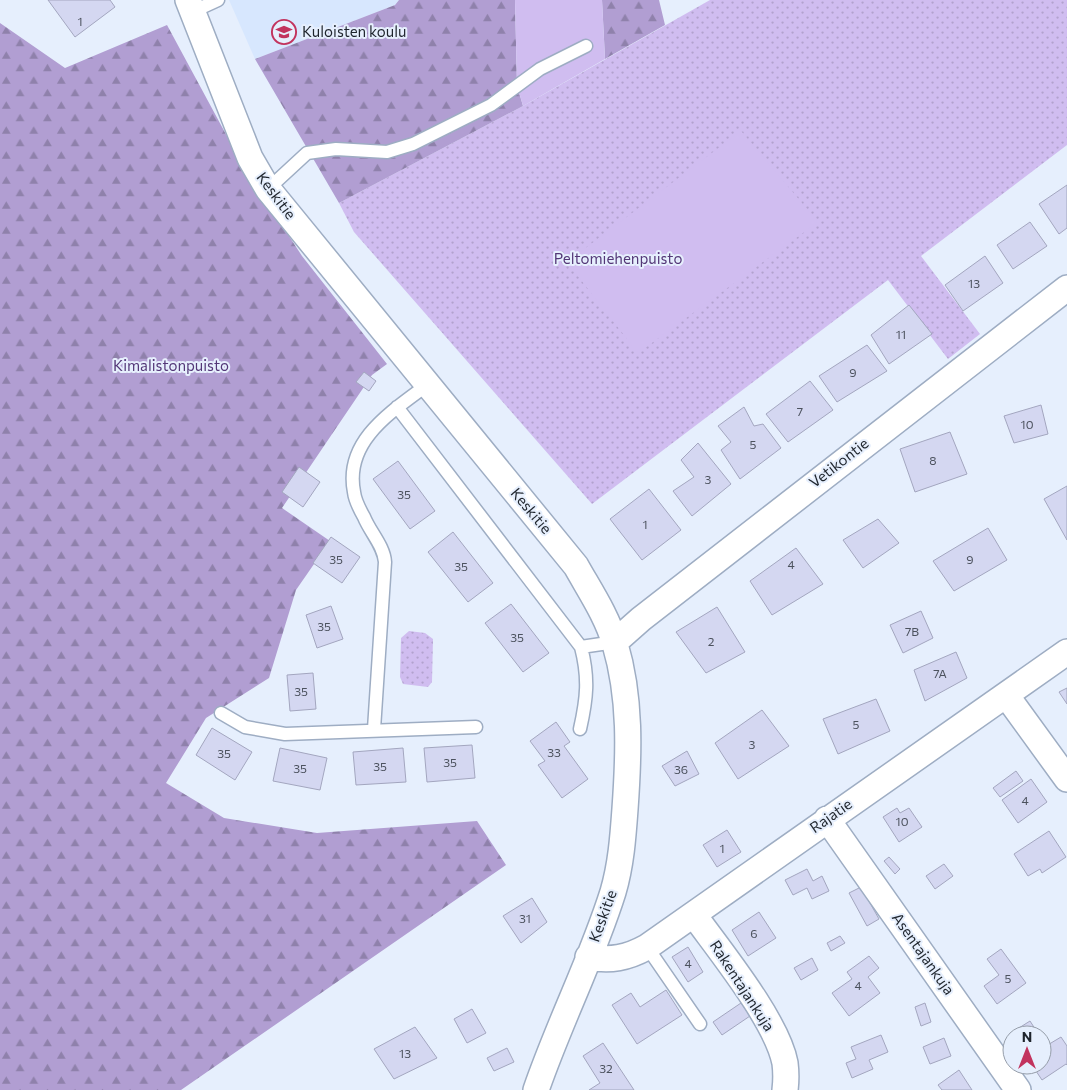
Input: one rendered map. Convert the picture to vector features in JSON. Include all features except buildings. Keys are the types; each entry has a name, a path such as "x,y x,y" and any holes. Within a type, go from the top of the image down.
{"street":[{"name":"Keskitie","path":"191,6 250,158 268,189 576,566 608,624 615,642 628,699 628,753 623,836 613,892 536,1090"},
{"name":"Vetikontie","path":"615,642 641,618 1067,288"},
{"name":"Rajatie","path":"588,956 617,959 632,955 647,947 1067,652"},
{"path":"1006,695 1067,779"},
{"name":"Asentajankuja","path":"827,819 1018,1090"},
{"name":"Rakentajankuja","path":"694,915 764,1015 777,1040 785,1063 785,1090"}],"lane":[{"path":"191,6 218,0"},
{"path":"268,189 307,153 336,149 387,152 413,144 491,105 540,69 586,46"},
{"path":"374,730 385,556 354,494 352,474 361,443 397,407 427,385"},
{"path":"397,407 581,647 586,668 587,699 580,729"},
{"path":"581,647 615,642"},
{"path":"221,713 244,727 285,734 476,727"},
{"path":"647,947 700,1024"}],"shaded area":[{"name":"Kuloisten koulu","path":"229,0 399,0 395,5 255,59"}],"green space":[{"path":"399,0 515,0 517,85 523,106 339,203 255,59 395,5"},
{"path":"515,0 602,0 605,59 523,106 517,85"},
{"path":"602,0 659,0 665,25 605,59"},
{"name":"Peltomiehenpuisto","path":"710,0 1067,0 1067,145 921,256 980,334 948,359 888,280 592,504 354,232 339,203 523,106"},
{"name":"Kimalistonpuisto","path":"0,23 65,68 167,25 242,164 302,256 387,364 372,375 282,508 330,541 296,590 269,678 206,718 166,783 224,818 317,833 477,821 506,865 181,1090 0,1090"},
{"path":"741,131 818,222 638,353 567,262"},
{"path":"409,631 425,633 433,639 432,682 428,687 403,684 400,677 401,638"}],"place":[{"name":"Kuloisten koulu","path":"284,32"}]}
